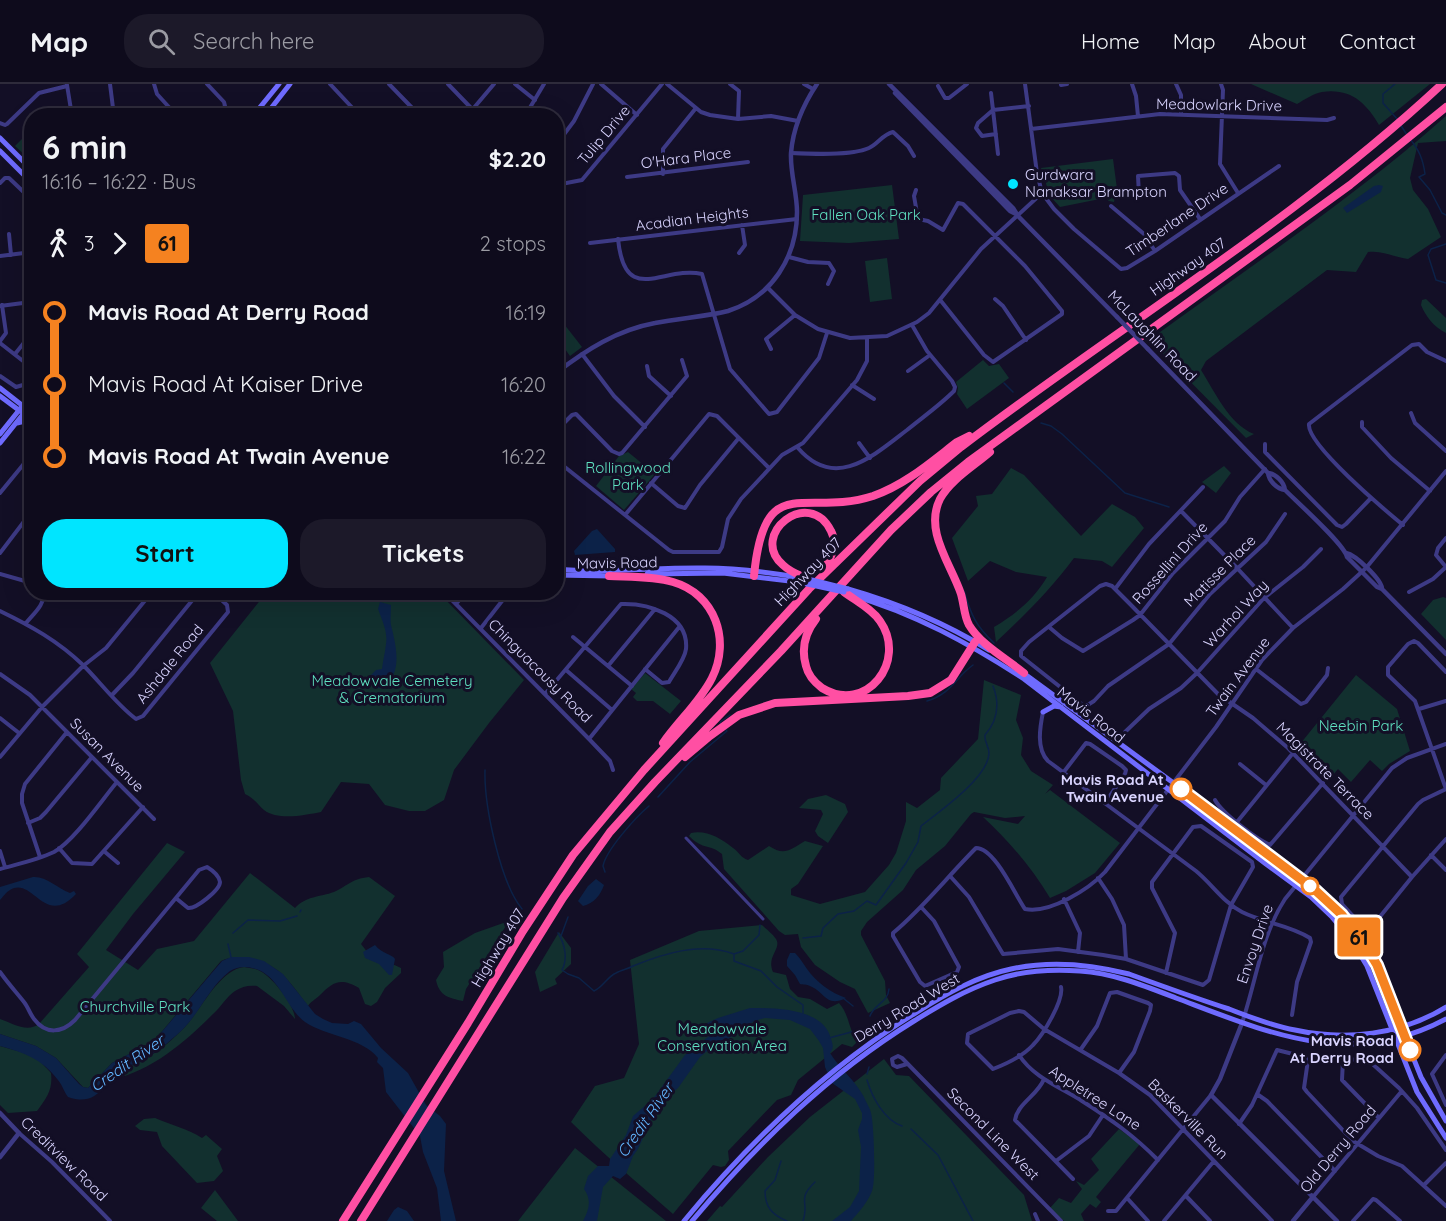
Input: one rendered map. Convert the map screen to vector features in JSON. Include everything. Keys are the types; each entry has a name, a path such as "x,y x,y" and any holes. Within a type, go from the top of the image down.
{"highway":[{"name":"Highway 407","path":"342,1221 573,855 644,770 809,589 920,481 984,429 1304,201 1412,112 1442,84"},
{"name":"Highway 407","path":"361,1221 562,898 610,832 891,530 931,492 1017,426 1322,206 1403,144 1446,106"},
{"path":"1017,426 950,486 940,499 936,512 936,528 942,552 961,594 969,624 985,642 1025,676"},
{"path":"754,573 758,540 767,519 778,510 790,504 804,502 854,500 892,489 957,442 984,429"},
{"path":"807,579 781,564 775,553 773,542 779,524 794,514 813,514 821,518 832,533 834,540 834,548 829,561 811,583 809,589"},
{"path":"609,576 660,579 682,585 697,594 707,604 720,633 719,658 711,679 703,693 675,726 644,770"},
{"path":"832,595 811,625 805,639 803,656 807,670 816,683 832,693 849,695 863,692 875,684 886,668 889,651 887,635 873,613 846,591"},
{"path":"655,782 726,724 756,708 775,703 930,693 951,680 974,644"}],"main road":[{"path":"260,108 279,84"},
{"path":"271,108 290,84"},
{"path":"0,138 24,162"},
{"path":"0,151 24,175"},
{"path":"0,388 9,399 24,409"},
{"path":"0,396 9,399 24,399"},
{"path":"0,443 13,423 9,399"},
{"path":"0,434 24,411"},
{"path":"13,423 24,421"},
{"name":"Mavis Road","path":"564,569 594,571 704,568 807,579 846,591"},
{"name":"Mavis Road","path":"564,575 754,573 870,595 934,621 974,644 1025,676 1172,783 1301,879 1333,906 1362,940 1382,977 1425,1085 1446,1121"},
{"name":"Mavis Road","path":"1025,676 1061,707 1167,789 1311,897 1350,938 1374,981 1417,1092 1446,1138"},
{"path":"1043,712 1054,706 1061,707"},
{"name":"Derry Road West","path":"684,1221 741,1155 786,1111 890,1029 945,995 993,974 1028,966 1058,964 1104,968 1128,974 1292,1030 1321,1035 1355,1035 1402,1027 1446,1007"},
{"name":"Derry Road West","path":"854,1059 953,998 995,980 1030,972 1069,970 1102,974 1164,993 1242,1023 1293,1038 1336,1045 1377,1042 1395,1038 1420,1031 1446,1019"},
{"name":"Derry Road West","path":"692,1221 747,1158 816,1089"}],"street":[{"path":"110,84 114,108"},
{"path":"154,84 157,94 170,108"},
{"path":"207,84 224,102 223,108"},
{"path":"330,84 352,108"},
{"path":"389,84 412,108"},
{"path":"448,84 471,108"},
{"path":"475,108 494,84"},
{"path":"515,84 535,100"},
{"path":"530,108 544,84"},
{"path":"564,134 574,121 593,84"},
{"path":"601,84 637,115"},
{"name":"Tulip Drive","path":"564,183 582,180 662,84"},
{"path":"667,84 696,108 710,115 738,119 771,116 798,121"},
{"path":"730,84 740,91 738,119"},
{"path":"564,368 582,354 610,338 639,326 714,315 739,308 768,288 786,264 796,232 797,219 791,153 798,121 815,87 804,84"},
{"path":"938,86 945,98 949,99 967,84"},
{"name":"Timberlane Drive","path":"1025,84 1037,173 1042,193 1074,229 1121,269 1155,251 1279,166"},
{"path":"1061,85 1068,84"},
{"path":"1132,84 1138,116"},
{"path":"1176,84 1181,96 1181,114"},
{"path":"1221,84 1223,90 1220,164 1238,193"},
{"path":"0,123 7,124 39,93 67,85 71,108"},
{"name":"McLaughlin Road","path":"891,86 1013,208 1018,216 1266,471 1274,474 1285,485 1285,490 1346,553 1347,557 1364,569 1377,587 1382,589 1446,654"},
{"path":"991,93 998,154"},
{"path":"996,135 981,136 976,128 978,123 993,110 1029,106"},
{"path":"663,174 663,149 696,108"},
{"name":"Meadowlark Drive","path":"1031,129 1138,116 1181,114 1327,120 1334,118"},
{"path":"791,153 826,154 862,150 873,147 887,134 893,132 908,146 914,156"},
{"name":"O'Hara Place","path":"627,177 748,162"},
{"path":"1138,195 1138,176 1175,173 1179,176 1180,190 1200,219"},
{"path":"0,183 5,178 9,178 24,192"},
{"path":"916,190 914,196 919,220 928,221 943,230 960,203 975,214 1025,266 1062,311 1062,314 995,361 990,361 940,301"},
{"path":"768,288 809,326 850,338 886,336 912,325 929,314 981,249 1042,193"},
{"path":"1111,206 1144,234 1155,251"},
{"name":"Acadian Heights","path":"590,243 797,219"},
{"path":"739,253 745,246 742,225"},
{"path":"9,234 11,255"},
{"path":"618,239 621,262 638,279 702,274 730,369 769,414 777,412 819,358 827,333"},
{"path":"0,256 24,253"},
{"path":"789,257 832,265 834,271 828,284"},
{"path":"995,299 1003,306 1026,340"},
{"path":"24,304 1,305 6,333 0,342 24,361"},
{"path":"771,349 766,342 768,337 781,329 795,315"},
{"path":"798,448 818,464 832,468 853,466 870,459 954,391 952,381 930,355 912,325"},
{"path":"564,466 673,552 719,552 728,519 733,510 782,455 798,448 852,385 867,361 867,338"},
{"path":"15,354 24,343"},
{"path":"1402,525 1332,460 1310,432 1309,424 1412,345 1419,344 1427,352 1446,361"},
{"path":"582,354 614,396 645,427"},
{"path":"908,371 930,355"},
{"path":"564,423 572,414 576,414 612,451 619,454 645,427 687,376 682,360"},
{"path":"647,366 650,376 671,396"},
{"path":"0,376 16,387 24,384"},
{"path":"852,385 874,399"},
{"path":"1411,413 1415,423 1446,451"},
{"path":"625,514 709,414 717,416 769,468"},
{"path":"1362,422 1362,427 1391,458 1430,491"},
{"path":"651,483 678,506 685,508 738,439"},
{"path":"859,443 870,459"},
{"path":"1265,444 1265,452 1337,525 1342,527 1346,524 1371,498"},
{"path":"0,493 24,464"},
{"name":"Rossellini Drive","path":"1049,627 1083,651 1140,615 1173,573 1225,521 1240,497 1266,471"},
{"name":"Twain Avenue","path":"950,876 976,848 980,848 1002,871 1025,909 1045,908 1084,890 1098,878 1139,828 1256,669 1293,628 1364,569 1446,471"},
{"path":"1169,644 1108,686 1086,706 1021,656 1021,651 1029,642 1102,585 1115,589 1149,544 1203,487"},
{"path":"1181,511 1293,628"},
{"name":"Matisse Place","path":"1169,644 1210,594 1266,542 1285,514"},
{"path":"0,553 24,522"},
{"path":"1409,592 1433,579 1446,567 1436,555 1437,548 1446,538"},
{"name":"Warhol Way","path":"1125,732 1149,709 1197,673 1264,598 1303,567 1321,549"},
{"path":"0,574 24,581"},
{"name":"Magistrate Terrace","path":"1115,589 1218,694 1293,753 1412,877"},
{"path":"26,623 44,600"},
{"path":"0,757 42,707 83,666 106,648 145,600"},
{"path":"112,695 133,673 192,600"},
{"name":"Ashdale Road","path":"0,611 26,623 53,640 83,666 134,718 143,716 228,612 227,605 222,600"},
{"name":"Chinguacousy Road","path":"452,600 610,761 613,770"},
{"path":"456,604 459,600"},
{"path":"480,628 503,600"},
{"path":"545,694 621,604 642,605 664,613 680,626 685,635 686,649 669,682 662,683 645,669"},
{"path":"608,666 655,609"},
{"path":"589,739 680,626"},
{"path":"573,637 632,686"},
{"path":"1446,672 1414,641 1408,644 1388,667 1388,675 1411,696 1419,709 1446,790 1418,804 1340,900 1342,904 1364,928 1370,929 1446,839"},
{"path":"1256,669 1301,704 1306,702 1327,675 1328,668"},
{"path":"566,670 612,710"},
{"name":"Susan Avenue","path":"0,674 30,695 154,819"},
{"path":"1419,709 1446,701"},
{"path":"1043,712 1040,730 1042,754 1063,772 1196,871 1231,905 1242,912 1306,935 1311,942 1297,982 1292,1015"},
{"path":"0,718 19,734"},
{"path":"40,857 21,798 25,784 67,732"},
{"path":"1063,772 1086,743 1122,766 1126,770 1125,774 1105,803"},
{"name":"Envoy Drive","path":"1242,1023 1256,970 1272,924 1280,907 1296,885 1392,768 1407,758 1446,744"},
{"path":"1237,822 1293,753"},
{"path":"28,822 40,818 46,812 92,757"},
{"path":"1240,764 1266,785"},
{"path":"0,869 40,857 59,848 75,833 117,782"},
{"path":"1215,800 1219,807 1237,822 1270,844 1323,783"},
{"path":"59,848 68,860 77,865 92,864 143,807"},
{"path":"921,906 934,921 959,967 957,972 925,986 920,982 893,933 906,923 921,906 950,876 969,897 1003,954 1058,949 1126,959 1166,973 1201,985 1207,983 1231,905 1253,867 1252,862 1199,826 1193,827 1152,882 1152,888 1175,933 1166,973"},
{"path":"686,838 763,919"},
{"path":"0,851 5,867"},
{"path":"105,852 118,863"},
{"path":"1431,855 1446,870"},
{"path":"0,972 2,979 26,1004 34,1020 44,1029 61,1030 75,1020 202,868 207,867 218,877 220,882 218,887 195,908 188,908 177,899"},
{"path":"1098,878 1112,899 1124,925 1126,959"},
{"path":"1064,899 1080,933 1078,952"},
{"path":"1019,1055 1034,1045 1044,1029 1058,1005 1062,993 1060,987"},
{"path":"1081,1049 1097,1026 1110,993 1117,992 1148,1003 1150,1011 1137,1045 1119,1073"},
{"name":"Baskerville Run","path":"1019,1055 993,1068 969,1046 966,1041 967,1037 982,1026 1018,1011 1024,1012 1044,1029 1081,1049 1150,1095 1272,1221"},
{"path":"1108,1211 1116,1211 1184,1130 1210,1095 1220,1079 1242,1023"},
{"path":"1239,1124 1257,1094 1277,1050 1305,1057 1308,1060 1304,1088 1358,1143 1402,1166 1446,1206"},
{"name":"Appletree Lane","path":"1019,1055 1034,1073 1131,1134 1158,1160"},
{"path":"1446,1055 1432,1074 1446,1105"},
{"path":"1379,1118 1342,1080 1343,1060 1367,1059 1417,1108 1446,1150"},
{"name":"Second Line West","path":"907,1065 1061,1221"},
{"path":"1044,1079 1037,1092 1016,1113 1014,1119 1073,1179"},
{"name":"Old Derry Road","path":"1293,1221 1401,1092"},
{"path":"1257,1094 1267,1101 1335,1171"},
{"path":"1210,1095 1336,1221"},
{"name":"Creditview Road","path":"0,1113 110,1221"},
{"path":"1056,1161 1089,1136 1103,1115"},
{"path":"0,1157 19,1132"},
{"path":"1164,1221 1214,1161"},
{"path":"1424,1185 1446,1162"},
{"path":"1186,1196 1210,1221"},
{"path":"1127,1198 1148,1221"},
{"path":"1353,1221 1373,1199 1400,1221"},
{"path":"1035,1214 1038,1221"}],"green space":[{"path":"1251,84 1430,84 1379,125 1363,104 1341,92 1322,92 1297,104"},
{"path":"1446,116 1446,141 1418,143 1410,178 1413,190 1428,209 1441,237 1408,259 1368,252 1356,272 1327,270 1206,361 1201,370 1223,406 1237,423 1254,434 1246,438 1149,340 1338,204"},
{"path":"24,137 24,154 15,146"},
{"path":"1113,159 1117,189 1114,202 1105,198 1060,207 1050,196 1041,168"},
{"name":"Fallen Oak Park","path":"892,185 899,239 849,243 800,241 803,195"},
{"path":"887,258 892,299 870,302 865,261"},
{"path":"1426,299 1446,318 1446,333 1434,325 1425,314 1421,305 1422,300"},
{"path":"564,324 582,347 570,356 564,348"},
{"path":"983,360 989,366 999,364 1009,378 967,409 957,394 956,382"},
{"name":"Rollingwood Park","path":"628,452 655,474 624,510 596,486 619,456"},
{"path":"1224,466 1231,473 1216,493 1202,482"},
{"path":"1011,468 1024,475 1081,536 1112,504 1135,517 1144,528 1112,567 1102,561 1074,558 1037,602 996,642 994,627 1024,605 1047,577 1016,572 990,561 968,581 952,538 978,506 976,496 992,494"},
{"path":"1446,598 1446,640 1421,614 1433,600"},
{"name":"Meadowvale Cemetery & Crematorium","path":"260,600 446,600 524,680 454,770 444,800 425,811 409,811 385,805 369,784 341,782 321,812 284,816 264,810 245,794 241,780 233,711 210,663"},
{"path":"645,673 681,701 670,714 653,701 637,701 633,697 636,693 631,689"},
{"name":"Neebin Park","path":"1356,675 1397,709 1410,751 1382,771 1370,760 1351,782 1338,769 1328,781 1296,749"},
{"path":"984,680 1021,695 1016,720 1023,738 1021,755 1031,771 1053,785 1045,794 1050,790 1120,843 1095,873 1050,898 1020,855 983,817 1018,824 1025,816 1005,818 974,812 971,814 945,846 916,870 903,890 867,922 861,931 885,981 886,995 890,1003 868,1013 855,989 815,965 801,947 798,934 785,935 779,931 724,869 722,854 699,844 689,836 697,832 718,838 748,860 769,846 783,851 805,841 823,846 798,884 791,889 791,895 820,904 865,892 889,865 896,853 906,821 906,802 917,808 940,790 941,778 978,739"},
{"path":"826,795 845,804 848,812 828,843 815,831 823,814 821,810 799,808 808,799"},
{"name":"Churchville Park","path":"167,843 185,852 106,950 138,970 157,949 194,941 250,873 295,908 308,899 334,892 354,881 369,877 395,896 361,944 368,953 401,968 401,973 371,1006 365,1004 359,988 342,982 328,987 308,1006 290,982 268,965 248,959 225,959 154,1041 112,1063 88,1088 83,1087 56,1058 36,1046 0,1034 0,1019 30,1028 39,1024 89,967 77,954"},
{"path":"509,921 466,989 463,1001 442,993 436,980 444,967 443,952 475,933"},
{"name":"Meadowvale Conservation Area","path":"762,925 773,935 777,943 771,962 773,972 786,975 790,989 798,997 810,999 827,1009 839,1003 857,1042 852,1047 842,1044 798,1080 791,1095 777,1100 728,1151 729,1160 725,1166 713,1165 673,1214 571,1122 595,1086 624,1078 639,1044 630,960 699,931"},
{"path":"559,932 571,948 571,964 555,979 557,984 540,992 535,972"},
{"path":"244,967 258,970 275,984 291,1006 295,1019 284,1006 257,986 243,987 232,993 203,1024 168,1054 141,1069 113,1079 125,1069 167,1044 184,1028 226,975"},
{"path":"0,1046 38,1059 51,1073 48,1093 37,1111 8,1113 0,1105"},
{"path":"884,1059 896,1075 909,1076 1024,1195 1032,1221 707,1221 810,1117"},
{"path":"155,1118 202,1138 206,1135 222,1149 217,1156 223,1171 214,1181 197,1183 162,1146 157,1132 140,1130 135,1126 144,1119"},
{"path":"1119,1129 1140,1144 1096,1197 1101,1202 1096,1208 1090,1204 1081,1214 1084,1221 1064,1221 1050,1208 1059,1198 1071,1203 1082,1189 1076,1181 1084,1185 1099,1170 1091,1159"},
{"path":"575,1148 666,1221 518,1221"},
{"path":"215,1190 238,1221 217,1221 201,1208"}],"water":[{"path":"1374,186 1383,186 1381,192 1347,213 1343,208"},
{"path":"597,529 615,549 615,552 575,555 574,551 592,531"},
{"path":"380,602 391,605 391,623 397,658 394,674 384,688 377,688 371,680 371,675 376,670 382,669 386,644 385,631 378,609"},
{"path":"33,877 42,878 70,893 74,891 76,894 65,903 55,906 18,888 9,891 0,900 0,887"},
{"path":"596,879 604,885 593,901 583,906 578,901"},
{"path":"375,945 395,959 392,975 389,975 379,964 365,958 363,952"},
{"path":"790,953 795,953 819,983 846,998 839,1001 830,1000 808,985 800,984 787,966"},
{"name":"Credit River","path":"231,957 249,957 264,961 283,974 315,1014 323,1019 332,1023 348,1024 354,1021 361,1024 381,1048 408,1073 426,1105 446,1124 444,1171 456,1221 441,1221 437,1188 423,1152 420,1136 386,1092 383,1068 377,1062 378,1058 363,1046 305,1022 271,979 256,969 243,967 230,971 216,985 188,1024 153,1054 121,1071 93,1097 78,1099 68,1097 58,1080 46,1067 25,1054 0,1046 0,1034 36,1046 56,1058 79,1084 88,1088 112,1063 154,1041 222,961"},
{"name":"Credit River","path":"750,1008 772,1008 797,1012 819,1021 827,1029 833,1045 830,1053 860,1091 871,1113 874,1177 872,1191 863,1207 851,1221 832,1221 850,1207 859,1191 861,1147 858,1130 862,1113 855,1099 832,1083 825,1067 823,1048 810,1029 790,1020 765,1018 754,1021 700,1057 678,1088 652,1118 626,1174 620,1179 613,1176 603,1187 597,1221 583,1221 589,1205 584,1189 588,1176 598,1166 609,1166 610,1159 626,1135 633,1116 653,1099 685,1055 722,1026 722,1023 694,1029 718,1018"},
{"path":"398,1207 407,1211 414,1221 387,1221"}],"waterway":[{"path":"1395,84 1383,94 1383,103 1398,120"},
{"path":"1400,124 1407,135"},
{"path":"1410,139 1423,164 1425,174 1419,177 1430,190 1442,213 1446,215"},
{"path":"1446,244 1431,249 1428,255 1436,280 1446,283"},
{"path":"1004,383 1013,392"},
{"path":"1041,423 1051,426 1062,434 1125,493 1169,507"},
{"path":"964,591 975,620 994,643"},
{"path":"927,701 942,694 973,665"},
{"path":"803,938 821,936 823,928 838,914 854,911 867,901 876,905 918,842 921,826 962,793 981,773 989,753 985,735 993,724 997,705 993,686"},
{"path":"721,724 720,722 730,715"},
{"path":"658,797 690,762 726,730"},
{"path":"485,770 490,822 500,862 514,897 522,909"},
{"path":"605,872 603,866 605,859 615,843 649,806"},
{"path":"233,933 248,920 280,921 297,916"},
{"path":"561,936 568,917"},
{"path":"558,933 565,952 562,970 579,978 594,991 618,972 670,953 696,949 734,954 743,951 759,935 760,925"},
{"path":"228,944 231,957"},
{"path":"734,955 734,961 761,971 777,987 803,1005 803,1013"},
{"path":"870,1016 886,997 889,989"},
{"path":"843,998 853,1006"},
{"path":"829,1038 855,1031"},
{"path":"867,1074 869,1067"},
{"path":"867,1080 872,1094 884,1113 902,1126"},
{"path":"911,1129 938,1155 973,1221"},
{"path":"781,1161 775,1180 765,1191 765,1197 770,1210 787,1221"},
{"path":"803,1221 806,1193 815,1182"}],"bus line":[{"name":"61","path":"1181,789 1315,890 1342,915 1362,940 1377,965 1410,1050"}],"place":[{"name":"Gurdwara Nanaksar Brampton","path":"1013,184"},
{"name":"Mavis Road At Twain Avenue","path":"1181,789"},
{"name":"Mavis Road At Derry Road","path":"1410,1050"}]}
